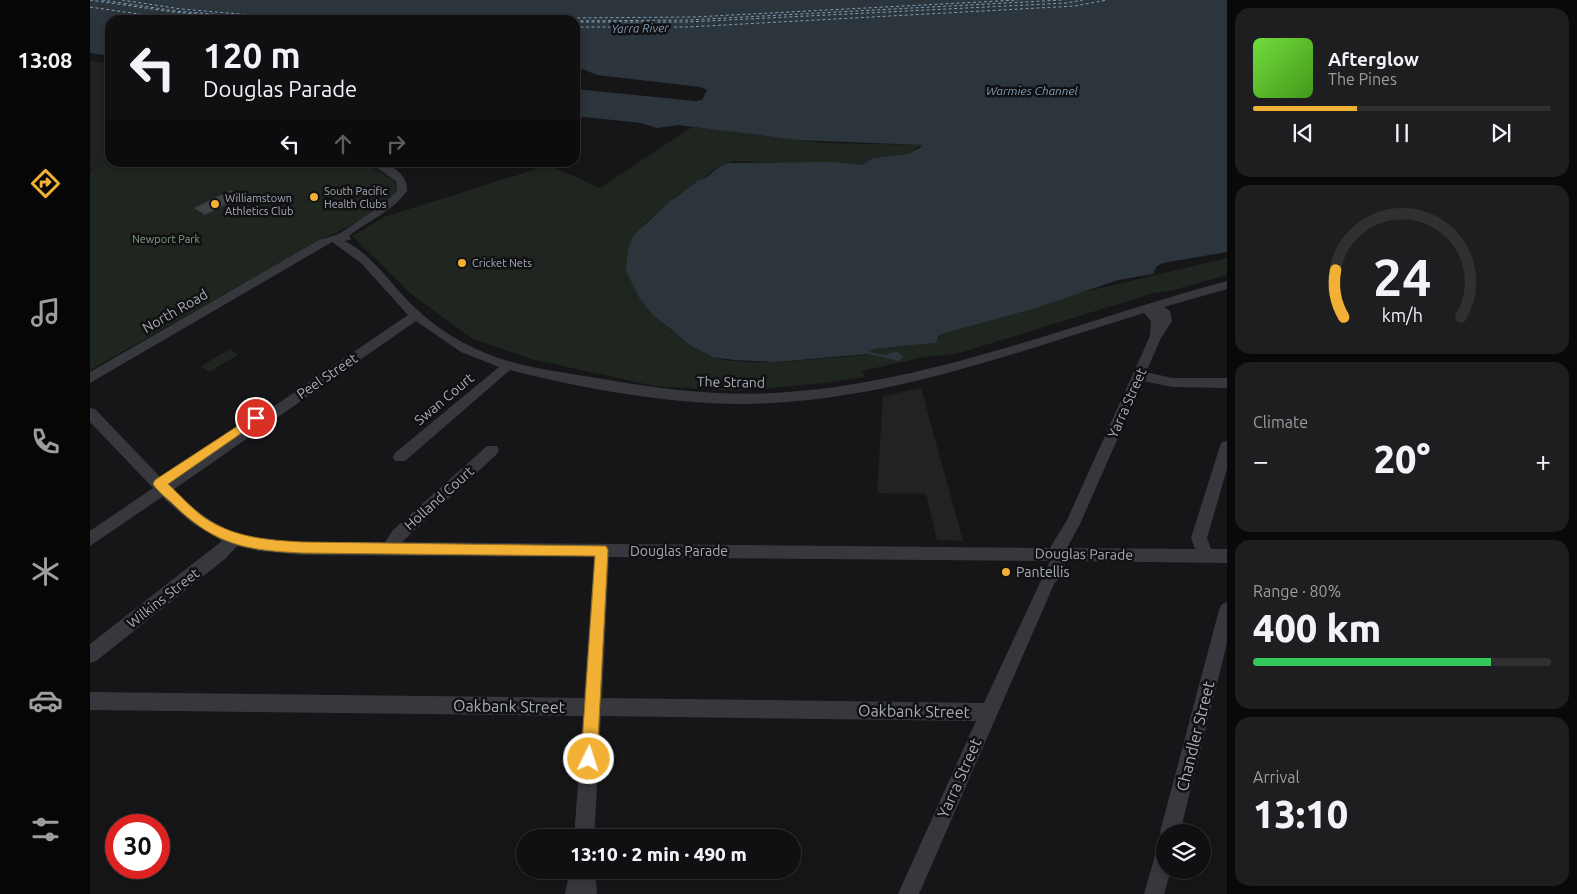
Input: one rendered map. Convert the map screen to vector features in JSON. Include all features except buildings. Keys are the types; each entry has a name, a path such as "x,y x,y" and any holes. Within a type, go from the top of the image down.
{"street":[{"path":"341,239 397,198 403,187 402,181 396,174 382,167"},
{"name":"The Strand","path":"341,239 362,258 414,313 462,347 484,358 561,376 675,395 715,398 774,398 866,386 918,375 1129,314 1177,304 1194,294 1227,285"},
{"name":"North Road","path":"90,378 275,270 341,239"},
{"name":"Yarra Street","path":"908,894 1048,579 1056,571 1058,554 1156,336 1157,320 1154,308"},
{"name":"Peel Street","path":"90,539 162,486 414,313"},
{"name":"Swan Court","path":"400,457 502,372 508,364"},
{"path":"1138,378 1155,387 1180,383 1227,383"},
{"name":"Douglas Parade","path":"90,413 200,522 234,539 262,545 302,548 1227,556"},
{"path":"1205,555 1199,538 1227,446"},
{"name":"Holland Court","path":"390,548 398,535 492,450"},
{"name":"Peel Street","path":"90,531 162,486"},
{"path":"1073,524 1072,539 1082,554"},
{"name":"Wilkins Street","path":"90,655 220,554 234,539"},
{"path":"585,829 602,550"},
{"path":"1039,554 1046,568 1048,579"},
{"name":"Chandler Street","path":"1172,824 1227,610"},
{"name":"Oakbank Street","path":"90,701 989,712"},
{"path":"575,894 578,879"},
{"path":"586,879 587,894"},
{"path":"1154,894 1158,879"}],"shaded area":[{"path":"90,61 105,62 105,163 90,169"},
{"path":"921,388 963,541 937,540 926,494 877,493 883,396"}],"green space":[{"path":"692,127 824,143 922,145 907,154 873,158 862,165 834,162 813,164 735,161 719,166 684,193 680,193 644,224 640,299 674,332 694,347 714,357 729,360 768,362 867,355 874,349 933,343 942,334 1036,308 1075,294 1227,258 1227,275 1173,290 1154,293 956,354 924,357 862,371 865,377 825,383 736,391 654,386 531,359 473,339 411,294 352,236 384,217 543,167 553,167 600,188"},
{"name":"Newport Park","path":"105,163 105,167 371,167 394,180 397,189 386,202 354,223 327,236 90,370 90,170"},
{"path":"230,349 238,355 209,372 201,366"}],"water":[{"path":"90,0 1227,0 1227,252 1163,263 1157,266 1153,274 1118,280 1036,308 942,334 938,336 937,342 874,349 870,352 885,355 896,351 904,357 898,361 868,354 775,362 713,357 691,346 652,314 640,299 626,271 628,249 634,235 668,203 720,166 729,163 834,162 862,165 873,158 907,154 920,148 922,145 798,140 678,125 657,128 641,123 580,117 580,90 695,101 702,100 707,90 700,87 597,75 580,68 580,15 105,15 105,55 90,53"}],"ferry route":[{"path":"90,0 209,15"},
{"path":"102,0 176,11 224,15"},
{"path":"122,0 181,9 251,15"},
{"path":"580,18 694,17 1018,0"},
{"path":"580,21 688,20 1062,0"},
{"path":"580,22 688,22 1066,3 1083,0"},
{"path":"580,27 687,27 1075,6 1107,0"},
{"path":"90,7 146,15"}],"place":[{"name":"South Pacific Health Clubs","path":"314,197"},
{"name":"Williamstown Athletics Club","path":"215,204"},
{"name":"Cricket Nets","path":"462,263"},
{"name":"Pantellis","path":"1006,572"}],"route":[{"path":"256,418 159,484 200,522 216,532 234,539 262,545 302,548 602,550 589,759"}],"water label":[{"name":"Yarra River","path":"640,28"},
{"name":"Warmies Channel","path":"1032,90"}]}
